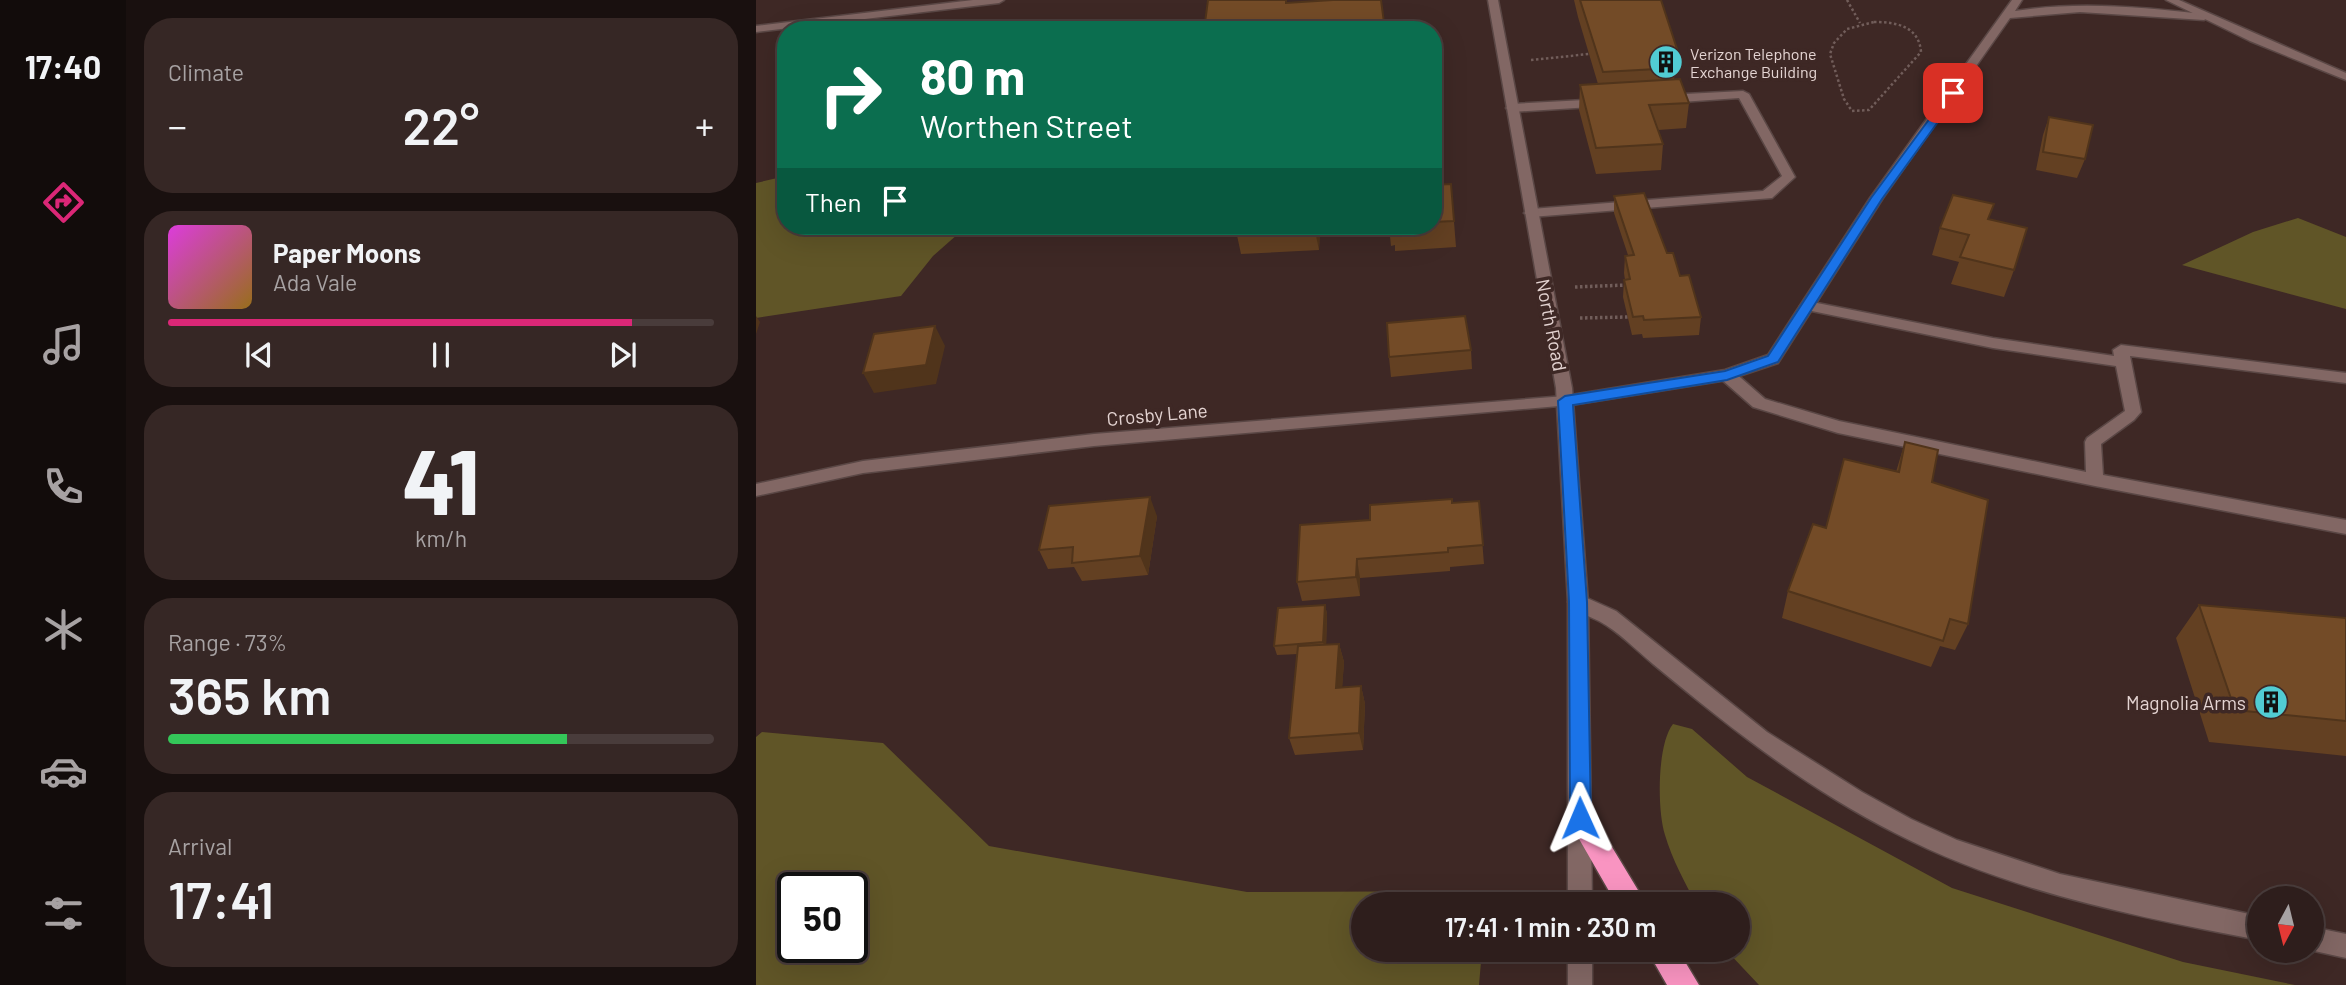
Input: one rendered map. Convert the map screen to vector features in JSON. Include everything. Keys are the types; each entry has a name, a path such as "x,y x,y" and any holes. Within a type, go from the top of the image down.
{"highway":[{"path":"1580,818 1625,892"},
{"path":"1669,962 1684,985"}],"street":[{"path":"823,21 999,0"},
{"name":"North Road","path":"1493,0 1565,401 1578,602 1580,892"},
{"name":"Crosby Lane","path":"756,490 863,467 1094,440 1565,401 1727,375 1773,359 1877,198 2017,0"},
{"path":"2171,0 2204,17 2346,77"},
{"path":"2007,15 2061,9 2150,11 2204,17"},
{"path":"756,29 777,26"},
{"path":"1531,213 1767,195 1789,177 1743,94 1646,100"},
{"path":"1512,108 1618,102"},
{"path":"1807,306 1993,343 2123,362"},
{"path":"2095,480 2093,442 2102,432 2123,423 2133,412 2121,350 2346,378"},
{"path":"1727,375 1759,403 1838,427 2095,480 2346,527"},
{"path":"1578,602 1609,617 1760,739 1815,775 1903,826 1953,849 2060,885 2247,925"},
{"path":"2324,941 2346,946"},
{"path":"1580,962 1580,985"}],"path":[{"path":"1847,0 1860,23"},
{"path":"1896,22 1915,32 1921,41 1921,52 1906,65 1886,93 1862,113 1852,111 1845,105 1838,69 1830,54 1843,29 1860,23 1896,22"},
{"path":"1526,61 1589,54"},
{"path":"1573,287 1626,285"},
{"path":"1580,318 1628,317"}],"shaded area":[{"path":"777,178 777,235 957,235 933,256 901,296 756,318 756,183"},
{"path":"2298,218 2346,237 2346,309 2182,265 2253,232"},
{"path":"1673,724 1692,729 1747,777 1952,888 2183,962 2295,985 1759,985 1737,962 1750,962 1750,892 1690,892 1668,844 1662,824 1660,778 1668,733"},
{"path":"762,732 883,743 989,846 1247,892 1485,891 1351,892 1351,962 1481,962 1479,985 756,985 756,737"}],"building":[{"path":"1208,0 1286,0 1286,3 1381,0 1384,21 1205,21"},
{"path":"1580,0 1661,0 1677,49 1668,49 1675,68 1603,72"},
{"path":"1680,79 1689,103 1649,105 1663,144 1596,148 1580,85"},
{"path":"2049,117 2093,125 2085,159 2043,152"},
{"path":"1442,184 1451,184 1454,221 1442,222"},
{"path":"1644,193 1667,253 1673,253 1680,276 1689,275 1701,317 1644,320 1643,316 1633,317 1624,280 1630,279 1625,256 1634,255 1614,196"},
{"path":"1953,195 1994,204 1988,219 2027,228 2014,270 1960,257 1969,235 1940,228"},
{"path":"1465,316 1471,350 1389,357 1387,323"},
{"path":"935,326 926,365 863,373 874,334"},
{"path":"1905,442 1938,450 1932,482 1988,500 1968,624 1950,619 1943,641 1788,591 1813,524 1826,528 1844,459 1899,472"},
{"path":"1150,497 1140,556 1072,563 1073,547 1039,550 1049,506"},
{"path":"1452,499 1452,503 1479,501 1483,545 1448,548 1448,552 1357,559 1356,577 1297,582 1300,525 1370,520 1370,505"},
{"path":"1325,605 1323,642 1274,646 1278,608"},
{"path":"2199,605 2346,618 2346,721 2235,710"},
{"path":"1339,644 1336,688 1361,686 1359,733 1289,738 1298,646"}],"place":[{"name":"Verizon Telephone Exchange Building","path":"1666,62"},
{"name":"Magnolia Arms","path":"2271,702"}],"route":[{"path":"1580,818 1578,602 1565,401 1727,375 1773,359 1877,198 1953,93"}]}
